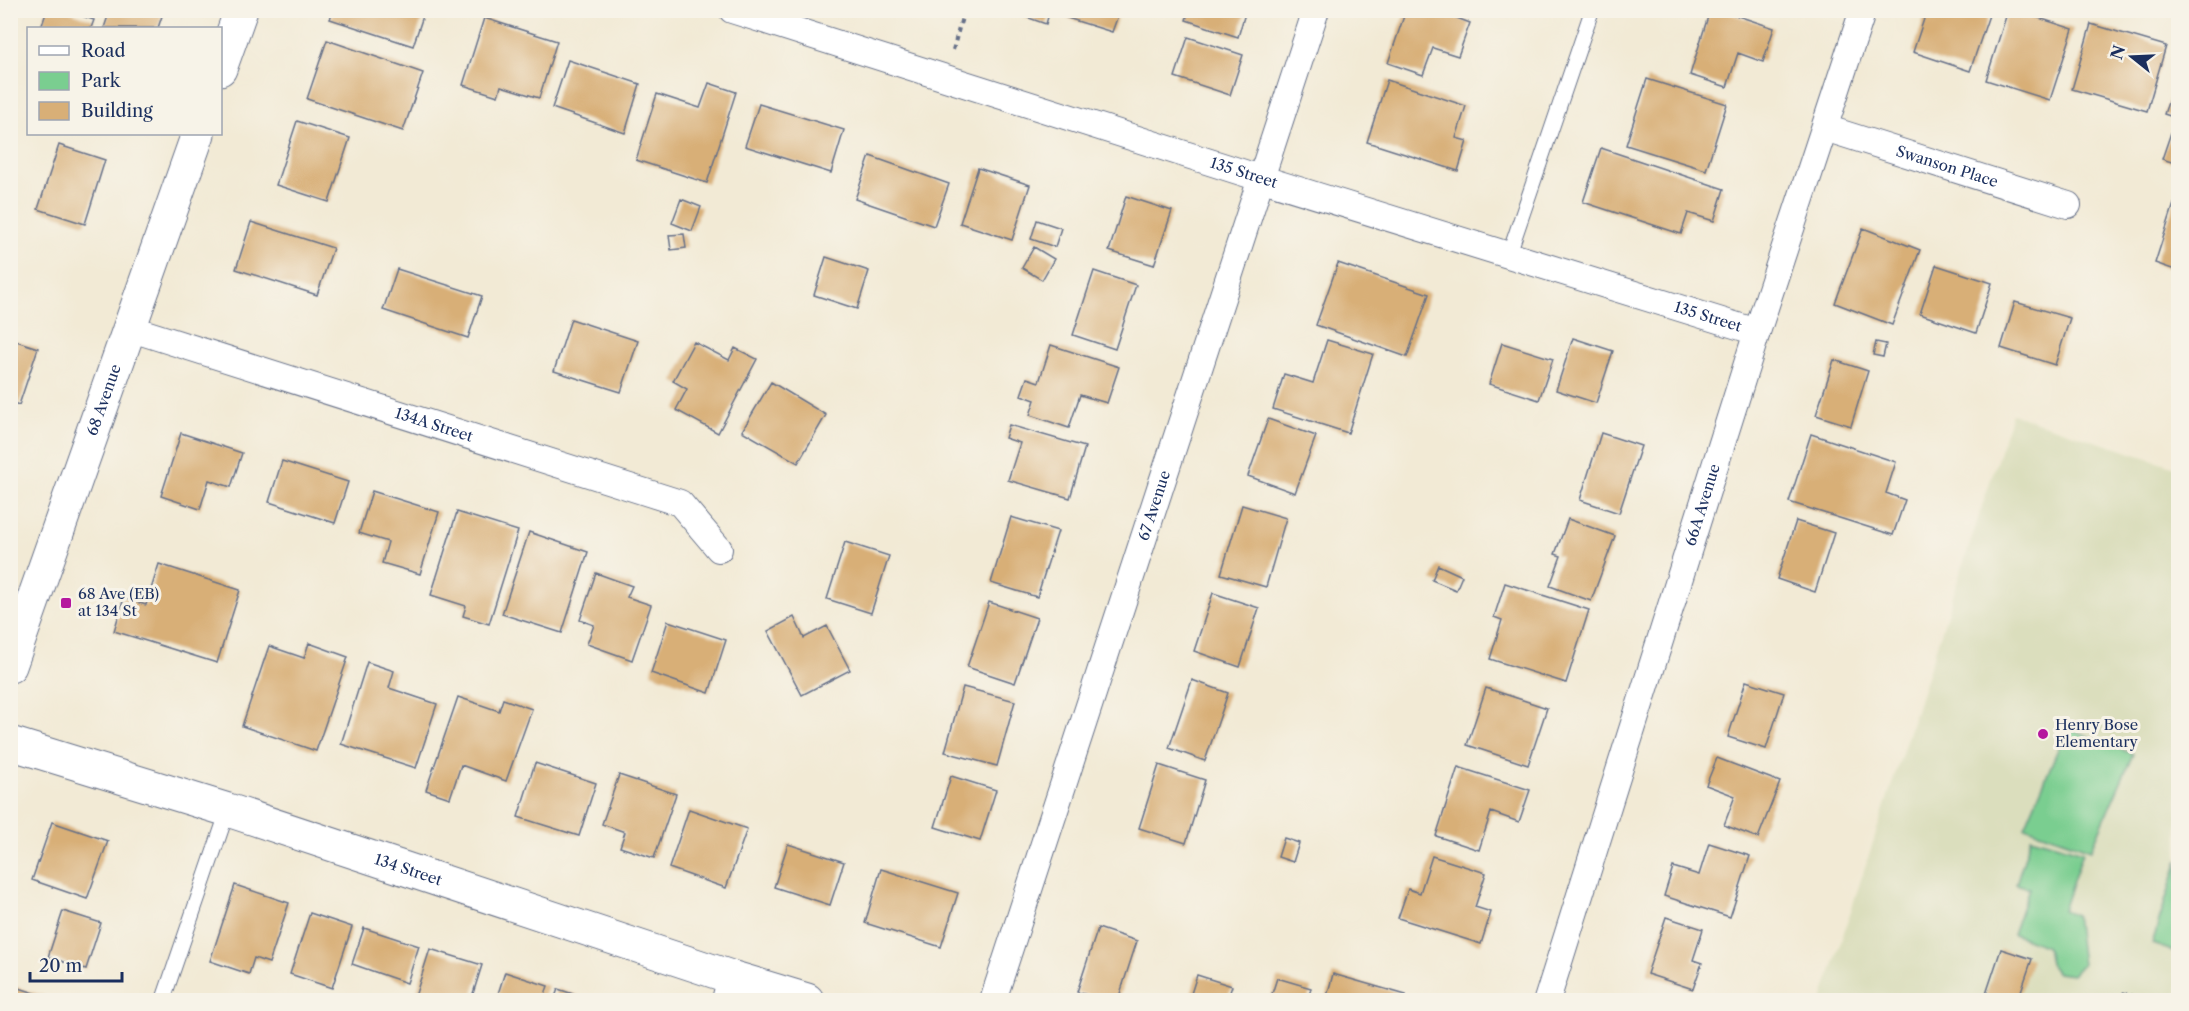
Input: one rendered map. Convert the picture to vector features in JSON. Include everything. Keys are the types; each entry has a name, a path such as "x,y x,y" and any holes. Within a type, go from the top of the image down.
{"street":[{"path":"222,63 241,10"},
{"name":"135 Street","path":"732,10 759,14 1263,179 1757,332"},
{"name":"67 Avenue","path":"993,1000 1263,179 1316,10"},
{"name":"66A Avenue","path":"1547,1000 1757,332 1863,10"},
{"name":"Swanson Place","path":"1825,128 2068,206"},
{"name":"68 Avenue","path":"10,666 198,135"},
{"name":"134A Street","path":"129,328 680,503 719,549"},
{"name":"134 Street","path":"10,743 228,810 728,989 807,1000"}],"lane":[{"path":"1509,254 1592,10"},
{"path":"163,1000 228,810"}],"path":[{"path":"951,58 964,10"},
{"path":"2117,1000 2122,993 2147,1000"}],"shaded area":[{"name":"Henry Bose Elementary","path":"2012,414 2178,468 2178,1000 1822,1000"}],"green space":[{"path":"2067,728 2133,754 2091,850 2025,827"},
{"path":"2031,837 2083,852 2063,910 2076,915 2082,964 2072,975 2057,973 2050,964 2047,947 2013,934 2029,888 2016,884"},
{"path":"2178,860 2178,953 2152,944"}],"building":[{"path":"47,10 64,10 94,20 91,27 41,27"},
{"path":"110,10 164,10 158,27 104,27"},
{"path":"333,10 425,10 413,46 330,19"},
{"path":"1006,10 1050,10 1046,24"},
{"path":"1063,10 1120,10 1112,32 1061,16"},
{"path":"1189,10 1246,10 1238,37 1186,20"},
{"path":"1406,10 1436,10 1470,23 1458,56 1433,48 1423,75 1388,63"},
{"path":"1710,10 1720,10 1774,28 1763,62 1738,53 1727,87 1690,75"},
{"path":"1927,10 1976,10 1989,15 1970,71 1913,52"},
{"path":"2008,10 2073,29 2050,100 1986,80"},
{"path":"484,18 557,41 539,98 501,86 498,96 463,85"},
{"path":"2091,24 2166,46 2147,111 2072,89"},
{"path":"1188,37 1243,55 1230,95 1175,77"},
{"path":"327,40 423,73 403,131 307,99"},
{"path":"568,60 640,84 625,133 552,108"},
{"path":"1647,79 1727,104 1706,170 1626,145"},
{"path":"1387,80 1466,106 1456,138 1467,141 1458,171 1367,142"},
{"path":"709,83 736,92 707,183 636,160 657,94 700,108"},
{"path":"2173,88 2178,90 2178,164 2162,159 2176,118 2164,114"},
{"path":"759,104 844,130 831,173 745,146"},
{"path":"297,121 350,138 329,202 276,185"},
{"path":"59,145 105,160 85,224 38,209"},
{"path":"1601,148 1724,189 1714,221 1688,213 1681,234 1583,202"},
{"path":"870,156 949,184 934,226 855,199"},
{"path":"978,168 1030,185 1012,240 960,223"},
{"path":"1126,196 1172,211 1154,265 1109,251"},
{"path":"681,199 701,207 692,231 672,223"},
{"path":"2174,204 2178,205 2178,271 2155,263"},
{"path":"1037,220 1061,228 1055,247 1031,239"},
{"path":"251,222 333,248 317,295 236,269"},
{"path":"1863,228 1920,250 1892,325 1835,303"},
{"path":"684,234 686,248 671,250 669,235"},
{"path":"1034,247 1054,259 1042,280 1022,268"},
{"path":"826,257 869,271 857,309 814,295"},
{"path":"1338,263 1429,294 1407,357 1316,325"},
{"path":"1936,265 1992,283 1976,333 1920,314"},
{"path":"397,269 482,296 468,338 383,310"},
{"path":"1094,271 1136,285 1115,349 1073,335"},
{"path":"2015,302 2070,318 2055,365 2001,348"},
{"path":"571,319 638,341 621,392 554,371"},
{"path":"1573,338 1613,351 1596,403 1556,390"},
{"path":"10,339 38,348 19,405 10,402"},
{"path":"1327,340 1373,354 1348,433 1273,409 1284,374 1313,383"},
{"path":"694,342 729,360 735,348 757,359 718,433 676,410 687,389 673,381"},
{"path":"1876,342 1886,344 1883,357 1873,355"},
{"path":"1502,343 1553,359 1539,400 1489,384"},
{"path":"1051,345 1119,367 1107,403 1080,395 1069,428 1030,415 1035,400 1021,395 1027,378 1039,382"},
{"path":"1834,360 1868,371 1851,426 1816,415"},
{"path":"771,382 826,415 798,463 742,431"},
{"path":"1268,419 1316,436 1295,493 1248,476"},
{"path":"1009,425 1085,447 1070,498 1008,480 1020,443 1005,438"},
{"path":"181,433 242,453 231,487 209,480 200,509 161,496"},
{"path":"1601,433 1641,446 1619,513 1580,500"},
{"path":"1811,434 1896,462 1886,493 1905,500 1893,535 1789,502"},
{"path":"282,461 348,482 335,523 269,502"},
{"path":"372,491 439,512 420,574 382,563 388,542 359,533"},
{"path":"1242,505 1286,518 1266,587 1221,574"},
{"path":"457,512 518,531 489,624 463,616 466,606 431,595"},
{"path":"1011,517 1058,531 1037,597 991,583"},
{"path":"1568,519 1615,536 1591,601 1550,586 1561,556 1555,554"},
{"path":"1796,521 1834,533 1815,592 1777,579"},
{"path":"529,532 588,552 562,633 502,614"},
{"path":"845,542 889,556 871,613 827,599"},
{"path":"159,564 240,590 217,663 114,631 124,598 146,605"},
{"path":"1438,565 1462,576 1456,590 1432,580"},
{"path":"596,573 632,586 627,597 651,605 632,660 587,644 594,625 580,620"},
{"path":"1505,583 1589,610 1566,683 1490,659 1502,620 1494,617"},
{"path":"1213,593 1259,608 1240,667 1194,651"},
{"path":"989,602 1037,618 1015,683 967,667"},
{"path":"794,617 804,638 827,626 850,670 802,695 768,631"},
{"path":"668,621 726,640 709,693 651,673"},
{"path":"309,643 348,657 316,751 242,726 269,646 304,658"},
{"path":"367,662 394,671 389,688 437,704 416,768 341,744"},
{"path":"1192,680 1228,693 1205,761 1169,748"},
{"path":"1746,681 1784,693 1766,749 1728,737"},
{"path":"963,687 1015,701 997,766 945,752"},
{"path":"1486,688 1547,708 1528,765 1467,745"},
{"path":"458,697 499,711 503,699 532,709 506,781 461,765 450,798 426,790"},
{"path":"1717,758 1780,782 1758,838 1724,825 1735,796 1706,785"},
{"path":"535,763 596,783 579,836 518,817"},
{"path":"1159,765 1205,780 1186,843 1139,828"},
{"path":"1458,767 1530,790 1519,822 1491,812 1479,850 1436,836"},
{"path":"619,775 676,794 654,858 620,847 625,832 602,824"},
{"path":"951,776 996,790 980,841 935,827"},
{"path":"689,809 747,829 726,888 669,868"},
{"path":"52,822 108,841 87,899 32,880"},
{"path":"1284,838 1299,843 1293,862 1278,857"},
{"path":"1709,843 1750,856 1730,917 1664,896 1673,867 1699,875"},
{"path":"788,844 844,862 830,905 774,887"},
{"path":"1432,856 1486,873 1475,907 1491,912 1481,944 1398,918 1408,889 1420,893"},
{"path":"881,869 958,893 941,947 865,923"},
{"path":"235,885 289,903 269,963 254,958 249,974 210,961"},
{"path":"63,911 101,923 86,969 48,957"},
{"path":"310,913 352,927 332,988 290,974"},
{"path":"1666,917 1703,929 1693,960 1702,963 1693,989 1647,974"},
{"path":"364,928 419,946 407,983 352,964"},
{"path":"1098,928 1137,941 1118,1000 1104,1000 1077,992"},
{"path":"430,949 482,965 471,1000 414,1000"},
{"path":"2001,949 2032,959 2018,1000 1984,1000"},
{"path":"505,972 548,986 543,1000 496,1000"},
{"path":"1333,974 1406,995 1404,1000 1326,1000"},
{"path":"1197,975 1232,986 1229,995 1244,1000 1189,1000"},
{"path":"1277,978 1311,988 1308,1000 1270,1000"},
{"path":"10,985 44,996 43,1000 10,1000"},
{"path":"558,989 591,1000 554,1000"}],"place":[{"name":"68 Ave (EB) at 134 St","path":"66,603"},
{"name":"Henry Bose Elementary","path":"2043,734"}]}
